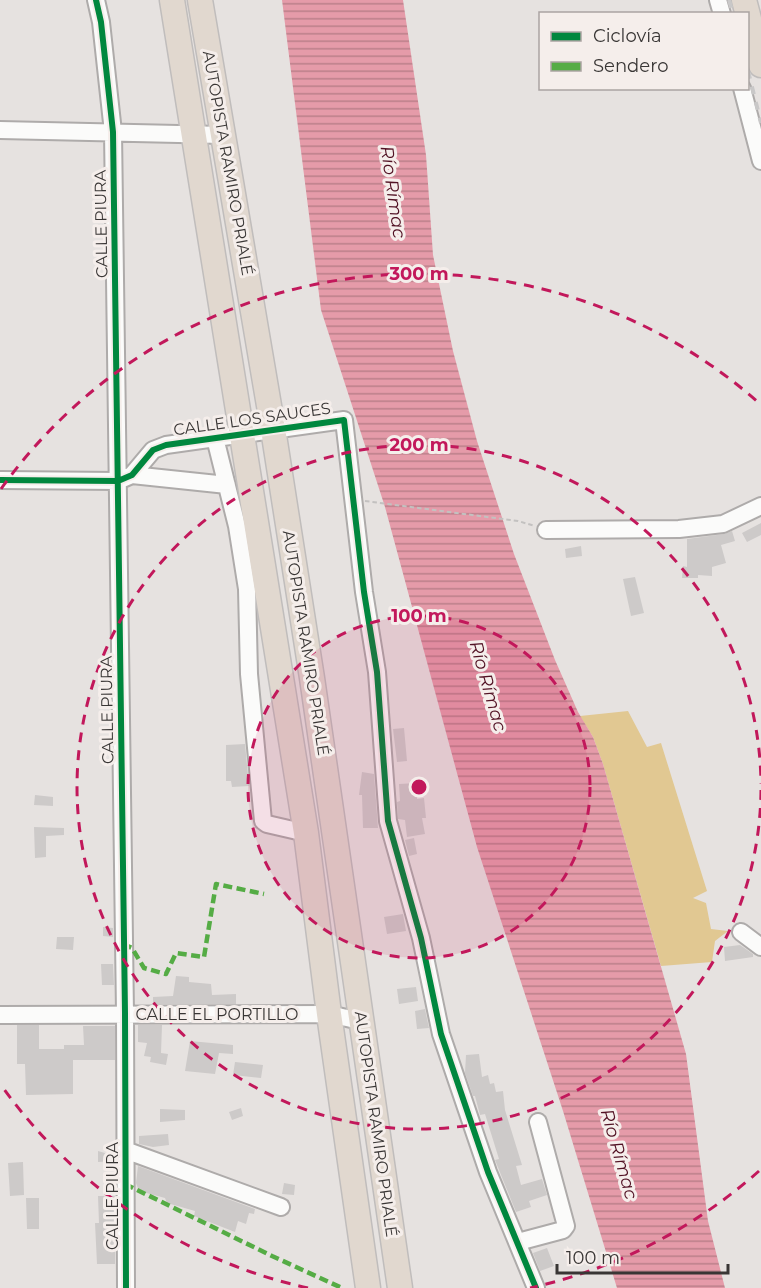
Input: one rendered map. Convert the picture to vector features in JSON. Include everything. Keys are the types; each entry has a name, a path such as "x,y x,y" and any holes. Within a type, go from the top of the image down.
{"highway":[{"name":"AUTOPISTA RAMIRO PRIALÉ","path":"171,0 306,833 328,1014 368,1288"},
{"name":"AUTOPISTA RAMIRO PRIALÉ","path":"200,0 273,429 400,1288"},
{"path":"749,19 761,65"}],"street":[{"name":"CALLE PIURA","path":"96,0 101,22 113,132 125,478 126,1288"},
{"path":"743,90 761,161"},
{"path":"0,130 223,135"},
{"name":"CALLE LOS SAUCES","path":"125,478 153,450 166,445 342,419 345,422 364,592 377,672 388,820 421,938 441,1034 488,1172 518,1242"},
{"path":"215,438 237,526 247,589 249,674 263,821 267,824 306,833"},
{"path":"0,480 125,478 227,485"},
{"path":"546,530 679,529 723,524 761,507"},
{"path":"741,932 761,947"},
{"name":"CALLE EL PORTILLO","path":"0,1015 328,1014 360,1021"},
{"path":"536,1288 518,1242 563,1230 566,1226 538,1122"},
{"path":"125,1150 281,1207"}],"path":[{"path":"372,501 518,520 546,530"}],"shaded area":[{"path":"628,711 647,747 661,743 707,891 693,898 706,903 711,929 728,931 715,941 712,962 661,966 603,764 593,737 580,716"}],"water":[{"name":"Río Rímac","path":"282,0 403,0 426,155 433,255 453,351 477,441 514,554 555,660 578,712 593,737 603,764 686,1054 708,1221 725,1288 617,1288 563,1111 477,847 385,507 321,310"}],"building":[{"path":"761,523 761,535 747,542 742,533"},
{"path":"732,531 735,541 721,545 726,563 712,567 712,576 698,575 698,578 682,578 683,566 687,567 687,539"},
{"path":"581,546 582,556 566,558 565,549"},
{"path":"635,577 644,613 631,616 623,579"},
{"path":"404,728 407,761 397,762 393,729"},
{"path":"245,744 249,786 232,787 231,781 226,781 226,745"},
{"path":"362,772 374,774 378,828 363,828 362,795 359,795"},
{"path":"417,783 417,799 424,798 426,818 422,818 425,834 407,837 405,820 398,819 399,784"},
{"path":"35,795 53,797 53,806 34,805"},
{"path":"34,827 64,828 64,835 46,836 46,857 35,858"},
{"path":"414,838 417,854 409,856 405,840"},
{"path":"403,914 406,931 387,934 384,917"},
{"path":"103,927 113,928 113,937 103,936"},
{"path":"57,937 74,937 73,950 56,949"},
{"path":"740,945 753,954 753,957 725,961 724,947"},
{"path":"101,964 113,964 114,985 102,985"},
{"path":"176,976 189,977 189,982 211,984 212,995 236,994 236,1004 153,1004 153,997 173,996"},
{"path":"416,987 418,1001 399,1004 397,989"},
{"path":"425,1009 429,1028 417,1029 415,1011"},
{"path":"17,1025 39,1025 39,1049 64,1049 64,1045 84,1045 83,1026 115,1026 115,1060 73,1060 73,1094 26,1095 25,1064 17,1064"},
{"path":"138,1025 162,1025 161,1053 168,1054 166,1065 150,1062 151,1057 144,1056 147,1043 138,1042"},
{"path":"190,1041 233,1045 233,1054 219,1053 215,1074 185,1071"},
{"path":"479,1054 482,1077 488,1075 490,1084 494,1083 496,1092 503,1091 505,1110 522,1165 516,1166 521,1185 542,1179 547,1195 529,1201 531,1207 516,1212 495,1160 499,1159 485,1114 480,1115 465,1073 466,1055"},
{"path":"235,1062 263,1065 261,1078 233,1075"},
{"path":"241,1108 243,1116 232,1120 229,1112"},
{"path":"160,1109 185,1110 185,1120 160,1122"},
{"path":"168,1134 169,1145 153,1147 139,1144 139,1136"},
{"path":"98,1151 115,1156 115,1161 98,1162"},
{"path":"23,1162 24,1195 10,1196 8,1163"},
{"path":"138,1166 255,1209 254,1214 249,1213 246,1224 238,1221 235,1232 194,1216 195,1211 167,1203 165,1198 139,1191 136,1183"},
{"path":"284,1183 295,1185 294,1195 282,1194"},
{"path":"98,1196 115,1196 115,1264 97,1264 95,1223 99,1223"},
{"path":"26,1198 39,1198 39,1229 27,1229"},
{"path":"547,1248 554,1266 540,1271 533,1253"}],"railway":[{"path":"729,0 732,12"},
{"path":"749,75 761,123"}],"marked path":[{"path":"123,944 132,948 144,968 166,974 176,953 204,957 216,884 264,894"},
{"path":"125,1184 342,1288"}],"cycle path":[{"path":"96,0 101,22 113,132 125,1013 126,1288"},
{"path":"0,480 118,481 132,475 153,450 166,445 344,420 364,592 377,672 388,821 421,938 441,1034 488,1172 536,1288"}]}
